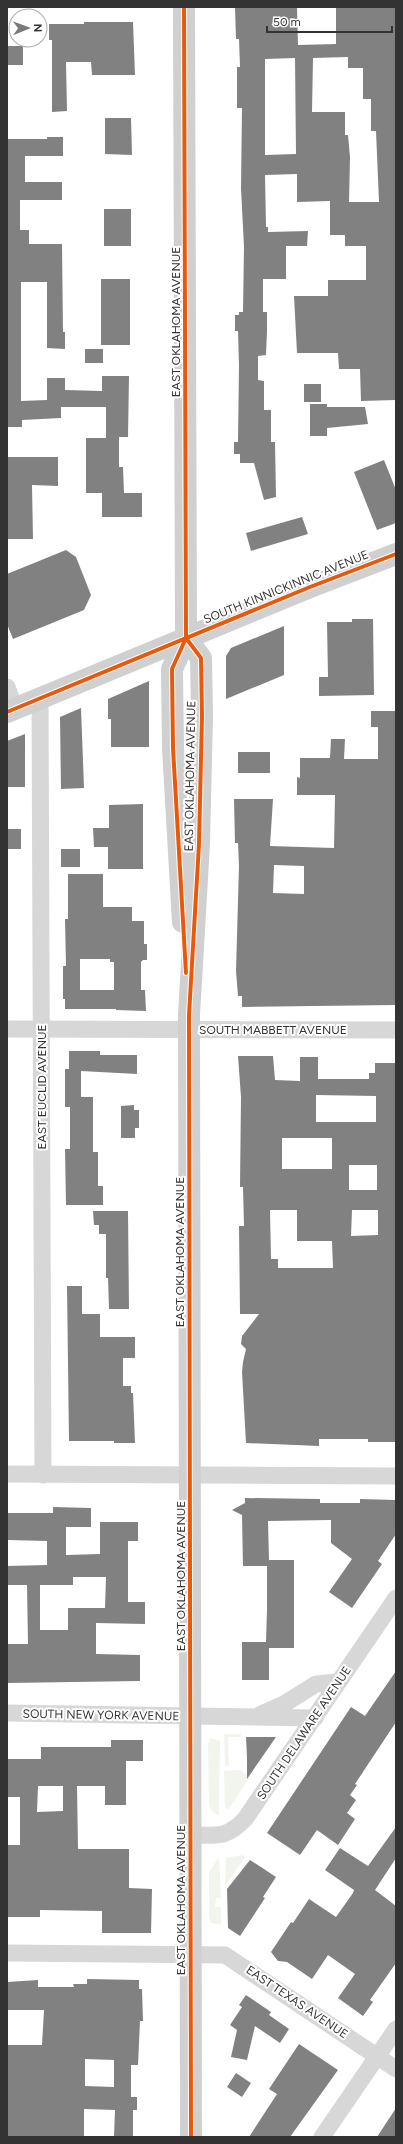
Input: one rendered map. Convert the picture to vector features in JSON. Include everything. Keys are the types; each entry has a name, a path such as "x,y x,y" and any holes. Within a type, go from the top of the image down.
{"street":[{"name":"EAST OKLAHOMA AVENUE","path":"184,7 186,638 172,669 173,748 189,1023 191,2137"},
{"name":"SOUTH KINNICKINNIC AVENUE","path":"11,710 396,554"},
{"name":"EAST OKLAHOMA AVENUE","path":"186,638 201,658 202,709 199,844 189,1023"},
{"path":"7,687 11,710"},
{"name":"EAST EUCLID AVENUE","path":"40,699 43,1475"},
{"name":"SOUTH MABBETT AVENUE","path":"7,1029 42,1030 189,1023 396,1030"},
{"path":"7,1474 396,1476"},
{"name":"SOUTH DELAWARE AVENUE","path":"191,1835 222,1835 234,1830 245,1819 396,1598"},
{"path":"256,1716 284,1704 316,1684 338,1682"},
{"name":"SOUTH NEW YORK AVENUE","path":"7,1714 256,1716 315,1718"},
{"path":"7,1953 191,1954"},
{"name":"EAST TEXAS AVENUE","path":"191,1954 225,1955 396,2069"},
{"path":"322,2137 396,2029"}],"shaded area":[{"path":"224,1734 241,1734 241,1737 228,1737 229,1766 225,1766"},
{"path":"210,1738 220,1741 219,1816 211,1810 209,1805 208,1744"},
{"path":"240,1770 250,1777 228,1810 225,1807 224,1771"},
{"path":"242,1855 245,1857 225,1886 226,1858"},
{"path":"219,1857 221,1898 216,1898 215,1907 221,1907 221,1924 211,1923 209,1917 209,1872"}],"building":[{"path":"235,7 297,7 298,45 336,44 336,7 396,7 396,400 361,401 360,369 339,369 338,353 297,353 294,296 328,296 328,280 366,280 366,246 345,246 345,235 330,235 330,201 297,202 297,174 265,175 266,227 268,227 268,232 308,231 307,246 286,246 286,279 263,279 263,312 267,312 266,355 258,356 258,380 264,381 264,410 271,410 271,442 275,442 276,497 264,500 254,463 240,463 240,454 234,454 234,442 238,442 239,365 238,331 235,331 235,315 239,315 239,312 243,312 244,247 241,188 242,108 237,108 237,67 240,67 239,39 236,39","holes":["348,57 348,68 363,68 363,99 371,99 371,131 376,131 379,202 349,202 350,157 348,135 345,135 345,112 312,112 313,58","295,58 296,154 265,155 265,59"]},
{"path":"84,22 133,22 135,75 92,75 91,62 66,62 67,111 52,112 52,40 49,40 49,24 84,24"},
{"path":"7,46 8,48 23,48 23,65 7,65"},
{"path":"105,118 131,118 132,155 105,154"},
{"path":"47,137 63,137 63,156 25,156 25,182 62,182 62,200 20,200 20,230 29,230 29,244 62,244 63,332 65,332 65,349 47,348 47,282 21,282 21,401 47,400 47,378 65,378 65,390 102,391 102,376 129,376 128,437 119,437 119,467 123,467 124,493 142,493 142,517 102,517 102,493 86,493 86,438 106,438 106,407 61,407 61,418 22,420 22,427 7,427 7,139 47,139"},
{"path":"104,209 131,209 131,246 104,246"},
{"path":"101,279 130,279 130,345 101,345"},
{"path":"85,349 103,349 103,363 85,363"},
{"path":"304,384 321,384 321,402 304,402"},
{"path":"310,404 327,404 327,407 365,407 368,424 327,428 327,436 310,436"},
{"path":"7,457 58,457 58,486 32,485 33,539 7,539"},
{"path":"384,460 396,490 396,523 377,530 354,472"},
{"path":"302,517 308,534 251,551 246,533"},
{"path":"66,550 76,557 91,595 84,610 13,639 7,624 7,574"},
{"path":"352,619 373,619 374,695 319,696 319,677 328,677 327,622 352,622"},
{"path":"284,626 284,675 226,699 226,656 231,648"},
{"path":"149,681 149,747 111,747 111,719 108,719 108,699"},
{"path":"81,708 84,788 61,789 60,717"},
{"path":"371,711 396,711 396,1005 242,1007 242,996 238,996 236,971 239,866 238,843 235,843 234,799 273,799 270,846 334,848 335,795 297,795 297,777 300,778 300,758 330,758 331,739 345,739 344,759 378,759 378,727 371,727","holes":["274,865 304,866 304,894 273,893"]},
{"path":"25,734 25,787 7,787 7,741"},
{"path":"238,752 270,752 270,773 238,773"},
{"path":"143,804 143,869 108,869 108,847 94,847 93,828 109,828 109,805"},
{"path":"7,829 21,829 21,849 7,849"},
{"path":"61,849 80,849 80,867 61,867"},
{"path":"68,874 103,874 103,907 132,907 132,921 144,921 144,944 147,944 147,960 143,960 141,962 141,990 145,990 146,1011 116,1009 65,1009 65,999 63,999 63,966 66,966 65,919 68,919","holes":["80,959 110,959 110,962 114,962 114,990 80,990"]},
{"path":"69,1051 100,1051 100,1055 137,1055 137,1074 81,1071 81,1097 93,1097 93,1152 98,1152 98,1186 103,1186 103,1205 66,1205 65,1149 70,1149 70,1107 65,1107 65,1069 69,1069"},
{"path":"238,1056 273,1056 275,1080 300,1081 300,1057 318,1057 318,1079 369,1079 369,1073 375,1073 375,1063 396,1063 396,1442 368,1442 368,1439 319,1439 319,1446 246,1443 242,1372 246,1349 241,1344 242,1336 259,1314 240,1314 239,1226 244,1226 243,1187 240,1187 241,1097","holes":["316,1095 376,1096 376,1122 316,1122","282,1138 332,1138 332,1169 282,1169","349,1165 377,1165 377,1190 349,1190","270,1210 297,1210 297,1241 332,1241 333,1268 278,1268 278,1259 271,1259","352,1210 378,1210 378,1235 351,1236"]},
{"path":"134,1105 134,1110 139,1110 139,1128 135,1128 135,1138 121,1138 121,1106"},
{"path":"93,1211 128,1211 129,1309 109,1309 108,1278 106,1278 106,1234 99,1234 99,1225 94,1225"},
{"path":"67,1286 82,1286 82,1314 100,1314 100,1337 135,1337 135,1358 123,1358 123,1386 131,1386 131,1393 133,1393 135,1443 114,1443 114,1441 69,1441"},
{"path":"245,1498 320,1499 320,1503 360,1503 360,1499 396,1500 396,1534 378,1561 382,1564 352,1608 329,1592 352,1559 331,1543 331,1520 268,1521 269,1560 294,1560 294,1648 269,1648 269,1680 242,1680 242,1642 266,1642 267,1609 267,1566 243,1566 242,1515 232,1510 245,1503"},
{"path":"53,1507 91,1508 91,1527 66,1527 66,1555 100,1554 100,1522 138,1522 138,1541 128,1541 128,1602 145,1602 145,1624 96,1623 96,1654 140,1655 140,1681 7,1683 7,1644 28,1644 27,1585 7,1585 7,1566 47,1565 47,1541 7,1540 7,1513 53,1513","holes":["73,1577 106,1577 105,1608 68,1608 68,1630 40,1630 40,1585 73,1585"]},
{"path":"396,1671 396,1722 355,1784 357,1785 350,1795 356,1800 347,1813 355,1819 338,1845 317,1830 300,1855 267,1833 351,1707 365,1716"},
{"path":"246,1737 276,1737 247,1779 247,1758"},
{"path":"111,1740 143,1740 143,1761 126,1761 126,1805 105,1805 105,1786 77,1786 78,1849 129,1849 129,1888 152,1889 151,1933 102,1933 102,1911 40,1910 40,1917 7,1917 7,1845 20,1845 20,1797 7,1797 7,1759 41,1759 41,1747 111,1747","holes":["38,1786 63,1786 63,1811 37,1812"]},
{"path":"396,1827 396,1858 375,1890 396,1906 396,1963 370,2000 373,2002 363,2016 338,1998 355,1974 328,1955 312,1979 287,1962 278,1961 271,1952 291,1922 293,1923 309,1899 336,1917 353,1893 354,1890 325,1870 340,1848 368,1866"},
{"path":"250,1860 276,1877 263,1897 265,1898 240,1936 228,1928 227,1889"},
{"path":"87,1979 139,1980 139,1989 142,1989 143,2021 140,2021 138,2065 131,2065 131,2097 137,2097 137,2110 133,2110 133,2137 114,2137 115,2110 84,2109 84,2137 7,2137 7,2045 42,2045 44,2010 7,2010 7,1982 38,1980 38,1987 74,1987 73,1984 87,1984","holes":["85,2059 114,2060 114,2087 85,2086"]},
{"path":"246,1995 271,2012 269,2015 289,2029 280,2043 255,2026 247,2060 231,2057 237,2030 230,2025 242,2007 239,2005"},
{"path":"299,2044 338,2070 290,2137 249,2137 277,2094 269,2089"},
{"path":"236,2073 251,2083 242,2097 227,2087"},
{"path":"396,2108 396,2137 377,2137"}],"cycle path":[{"path":"184,7 186,638 172,669 173,748 186,973"},
{"path":"7,712 310,587 396,554"},
{"path":"186,638 201,658 202,716 199,844 189,1015 191,2137"}]}
